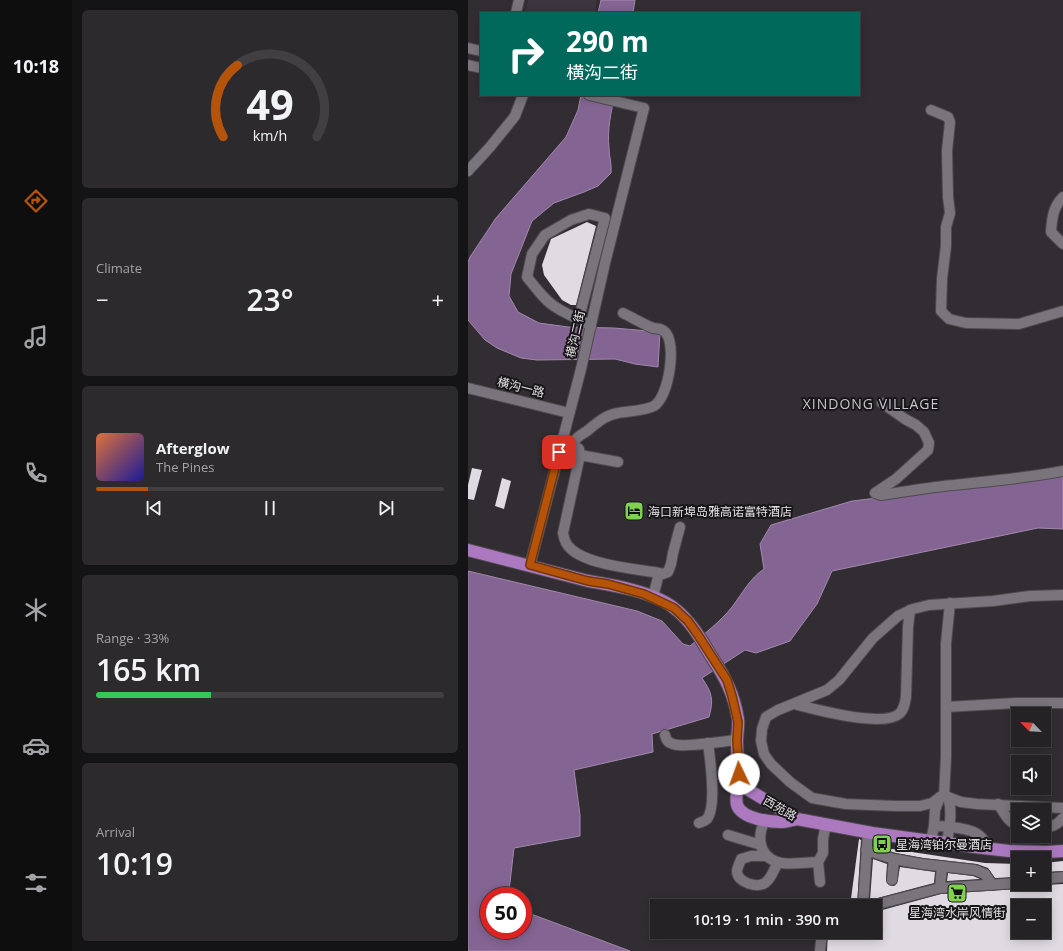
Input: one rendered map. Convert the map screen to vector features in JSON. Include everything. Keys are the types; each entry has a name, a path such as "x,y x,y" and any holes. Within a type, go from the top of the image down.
{"main road":[{"name":"西苑路","path":"468,550 588,581 615,586 653,597 674,608 688,621 727,680 738,722 737,740 739,774 742,786 798,819 868,832 1009,852 1063,851"},
{"path":"739,774 737,806 742,813 753,818 783,822 798,819"}],"street":[{"path":"516,12 519,0"},
{"path":"468,48 480,51"},
{"path":"468,65 480,68"},
{"path":"468,171 516,116 523,96"},
{"name":"横沟二街","path":"530,565 568,413 581,369 644,108 593,96"},
{"path":"931,110 948,117 950,122 947,151 948,197 950,212 946,227 941,311 949,319 966,323 1019,324 1063,311"},
{"path":"1063,197 1058,202 1052,216 1051,232 1063,244"},
{"path":"579,318 605,218 589,214 571,220 545,235 532,254 526,277 540,294 557,308 579,318 591,326"},
{"path":"598,246 609,249"},
{"path":"572,446 578,437 600,419 617,413 654,406 664,394 666,389 670,363 669,339 666,332 623,313"},
{"name":"横沟一路","path":"468,388 568,413"},
{"path":"882,403 916,425 924,432 929,443 928,450 896,479 876,493 881,495 1063,471"},
{"path":"561,443 579,449 580,455 563,533 564,539 568,545 581,556 596,561 664,574 668,572 671,564 680,527"},
{"path":"580,455 618,462"},
{"path":"653,597 659,573"},
{"path":"1063,595 1030,596 993,602 928,605 910,610 898,616 882,630 861,652 839,680 827,690 778,710 766,717 762,729 761,741 764,754 771,764 790,782 812,798 846,804 920,806 932,803 944,797 961,802 1063,808"},
{"path":"947,843 951,810 944,797 946,757 946,643 950,603"},
{"path":"794,704 828,714 873,719 895,716 900,713 904,708 906,697 908,627 910,610"},
{"path":"946,706 1016,703 1063,703"},
{"path":"665,735 667,741 673,745 737,740"},
{"path":"699,823 707,819 712,792 708,743"},
{"path":"931,841 935,810 944,797"},
{"path":"998,804 1011,822"},
{"path":"1051,827 1057,824 1063,818"},
{"path":"765,820 759,839 768,856 778,862 818,862"},
{"path":"820,882 818,862 823,853 823,839 826,824"},
{"path":"934,826 974,832 985,841 988,849"},
{"path":"863,899 868,832"},
{"path":"728,835 761,845"},
{"path":"866,850 894,859 975,870 985,874 992,885"},
{"path":"768,856 751,856 742,860 737,871 739,877 747,884 764,884 771,877 778,862"},
{"path":"892,880 894,859"},
{"path":"940,888 942,866"},
{"path":"1051,879 1063,877"},
{"path":"882,903 940,888 1011,884"},
{"path":"820,951 821,939"}],"shaded area":[{"path":"528,0 597,0 595,12 525,12"},
{"path":"601,0 635,0 633,12 598,12"},
{"path":"581,96 615,96 609,128 611,173 598,186 554,203 532,221 511,274 509,296 518,312 539,323 568,327 614,328 660,332 658,367 635,364 615,359 537,360 521,358 497,348 485,340 468,320 468,262 470,257 496,218 566,137 578,110"},
{"path":"1063,476 1063,529 1038,528 832,571 817,604 790,641 756,653 745,650 702,678 710,692 712,701 709,717 652,734 653,752 574,770 580,815 580,836 514,848 509,887 480,887 480,939 532,939 532,914 630,951 468,951 468,571 637,611 662,621 683,644 690,646 722,618 750,582 764,569 760,544 771,525 852,501"}],"building":[{"path":"587,222 596,226 576,305 571,305 562,300 544,275 542,265 551,239"},
{"path":"472,468 482,470 474,500 468,499 468,485"},
{"path":"502,478 511,481 504,509 495,506"},
{"path":"859,839 861,840 857,899 851,899"},
{"path":"874,844 892,849 985,863 1011,864 1011,877 995,878 988,868 977,864 923,858 896,853 874,846"},
{"path":"873,859 887,864 886,880 889,885 894,886 897,883 900,867 935,872 934,883 870,899"},
{"path":"1063,861 1063,871 1051,872 1051,862"},
{"path":"948,873 973,876 980,879 947,881"},
{"path":"1063,884 1063,951 827,951 828,939 882,939 882,910 941,894 1011,889 1011,891 1051,891 1051,885"}],"place":[{"name":"海口新埠岛雅高诺富特酒店","path":"634,511"},
{"name":"星海湾铂尔曼酒店","path":"882,844"},
{"name":"星海湾水岸风情街","path":"957,893"}],"district":[{"name":"XINDONG VILLAGE","path":"871,403"}],"route":[{"path":"559,452 530,565 588,581 608,584 644,594 674,608 688,621 727,680 738,722 737,740 739,774"}]}
